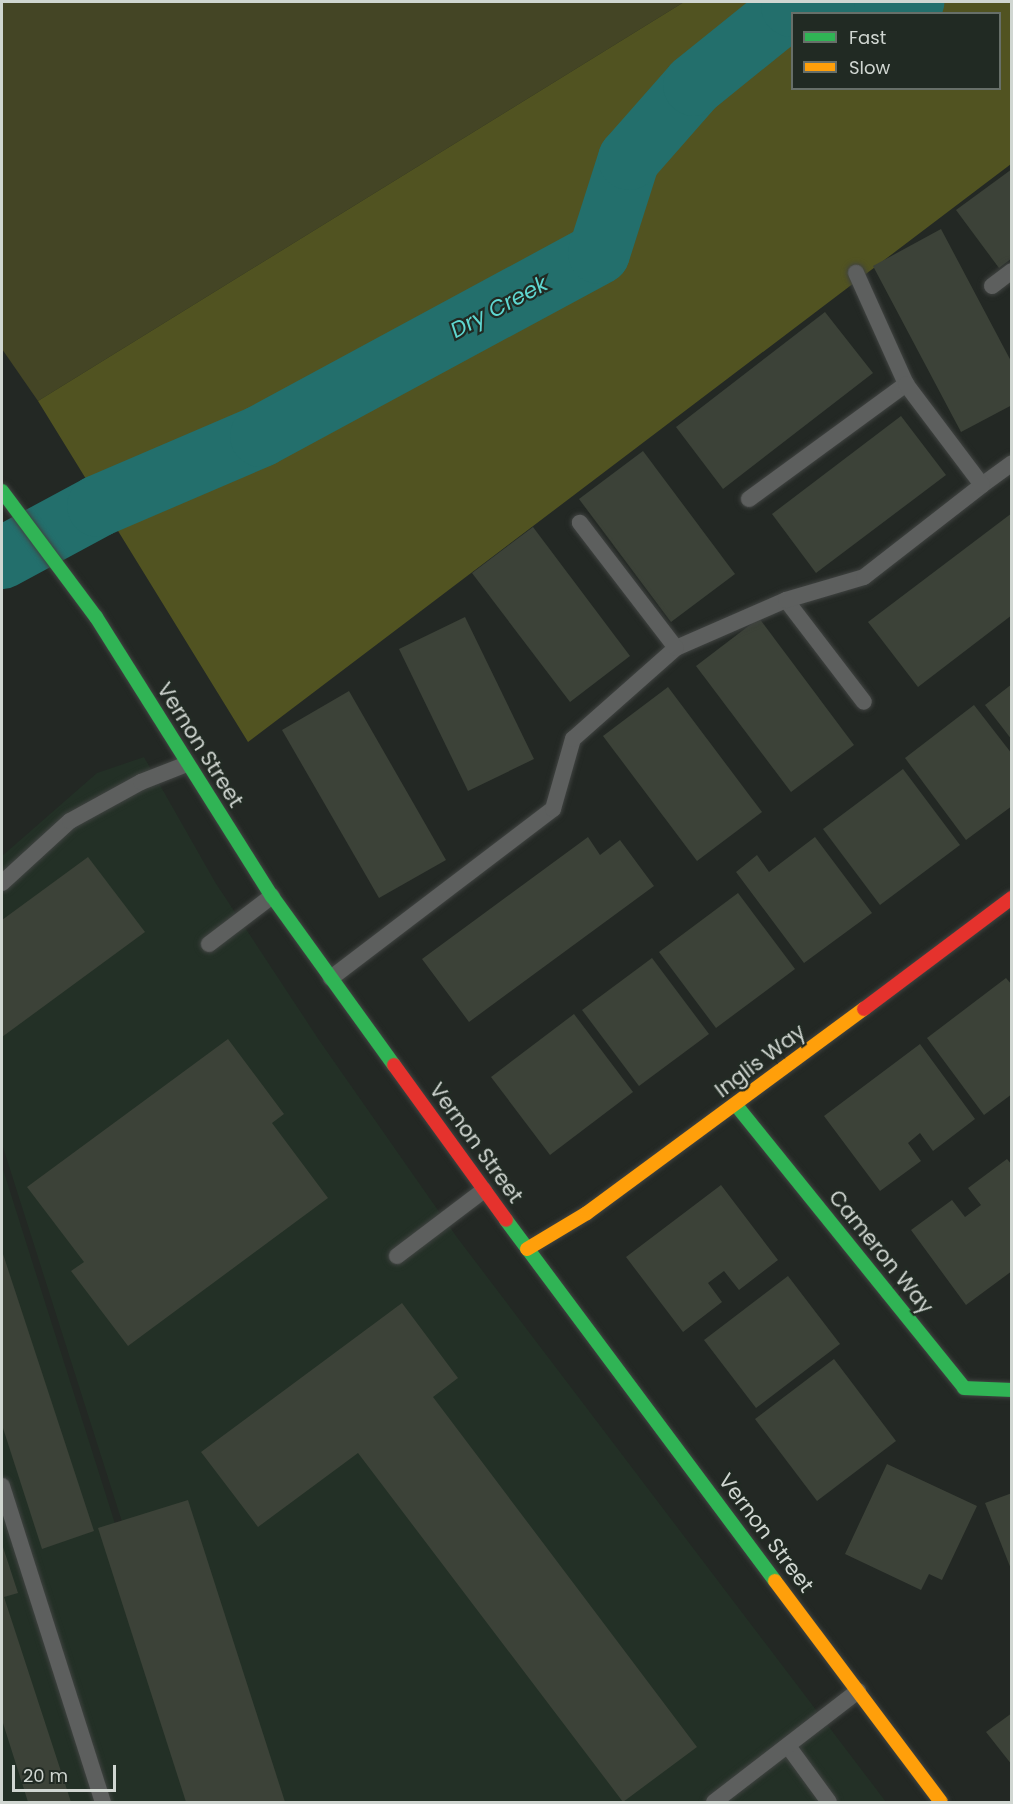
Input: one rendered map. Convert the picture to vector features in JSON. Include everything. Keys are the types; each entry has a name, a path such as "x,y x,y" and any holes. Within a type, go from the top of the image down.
{"main road":[{"name":"Vernon Street","path":"2,491 96,616 272,896 527,1249 941,1803"},
{"name":"Inglis Way","path":"527,1249 587,1213 736,1105 1011,898"},
{"name":"Cameron Way","path":"736,1105 964,1388 1011,1390"}],"lane":[{"path":"992,286 1011,271"},
{"path":"856,273 906,384 982,485"},
{"path":"749,499 906,384"},
{"path":"331,978 553,808 573,739 676,648 786,600 864,577 1011,463"},
{"path":"580,523 676,648"},
{"path":"786,600 864,702"},
{"path":"2,883 70,821 141,782 187,764"},
{"path":"209,944 272,896"},
{"path":"398,1256 484,1190"},
{"path":"2,1486 103,1803"},
{"path":"714,1803 858,1691"},
{"path":"788,1746 829,1803"}],"shaded area":[{"path":"684,2 1011,2 1011,164 248,742 38,401"},
{"path":"144,757 215,882 319,1040 456,1236 886,1802 211,1802 2,1144 2,856 97,773"},
{"path":"2,1166 203,1802 2,1802"}],"green space":[{"path":"2,2 684,2 38,401 2,349"}],"building":[{"path":"1012,169 1012,258 999,268 956,210"},
{"path":"941,229 1012,363 1012,405 961,432 873,266"},
{"path":"825,312 873,373 723,489 676,427"},
{"path":"901,416 946,475 816,573 772,514"},
{"path":"643,451 735,574 671,622 579,499"},
{"path":"1012,513 1012,615 918,687 868,622"},
{"path":"533,527 630,656 570,702 472,573"},
{"path":"465,617 534,759 468,791 399,649"},
{"path":"759,618 854,745 791,792 696,666"},
{"path":"1012,684 1012,740 985,705"},
{"path":"668,687 762,812 697,861 603,736"},
{"path":"349,691 446,860 379,898 282,730"},
{"path":"974,705 1012,754 1012,806 966,840 905,758"},
{"path":"903,769 960,845 880,905 823,829"},
{"path":"588,837 600,855 620,840 654,886 469,1022 422,959"},
{"path":"815,837 872,913 804,963 736,872 757,855 769,872"},
{"path":"88,857 145,932 2,1037 2,920"},
{"path":"738,893 795,969 716,1028 659,952"},
{"path":"652,958 709,1034 639,1086 582,1010"},
{"path":"1006,978 1012,985 1012,1094 984,1115 927,1038"},
{"path":"574,1014 633,1092 550,1155 491,1077"},
{"path":"228,1039 284,1114 272,1123 328,1198 128,1346 71,1271 84,1262 27,1187"},
{"path":"920,1044 975,1119 933,1151 920,1133 908,1143 921,1161 880,1191 824,1116"},
{"path":"1007,1159 1012,1165 1012,1271 966,1305 911,1230 952,1200 965,1217 981,1205 968,1188"},
{"path":"721,1185 778,1260 739,1290 724,1271 708,1283 722,1302 683,1332 626,1257"},
{"path":"2,1251 94,1531 42,1549 2,1425"},
{"path":"788,1276 840,1344 756,1408 704,1340"},
{"path":"402,1303 458,1378 433,1397 697,1747 623,1802 358,1453 258,1527 201,1452"},
{"path":"834,1359 896,1441 817,1501 755,1419"},
{"path":"887,1464 977,1506 942,1580 929,1574 921,1590 845,1554"},
{"path":"1012,1493 1012,1569 1011,1569 985,1503"},
{"path":"188,1500 285,1802 186,1802 98,1528"},
{"path":"2,1544 18,1593 4,1597 71,1802 28,1802 2,1720"},
{"path":"1012,1713 1012,1765 986,1732"}],"waterway":[{"name":"Dry Creek","path":"2,558 98,506 261,436 599,253 629,159 694,85 792,6 885,8 913,2"}],"traffic: fast":[{"path":"2,491 96,617 272,896 394,1065"},
{"path":"736,1105 964,1388 1012,1390"},
{"path":"506,1220 775,1581"}],"traffic: slow":[{"path":"527,1249 587,1213 864,1009"},
{"path":"775,1581 941,1802"}],"traffic: jam":[{"path":"864,1009 1012,898"},
{"path":"394,1065 506,1220"}]}
